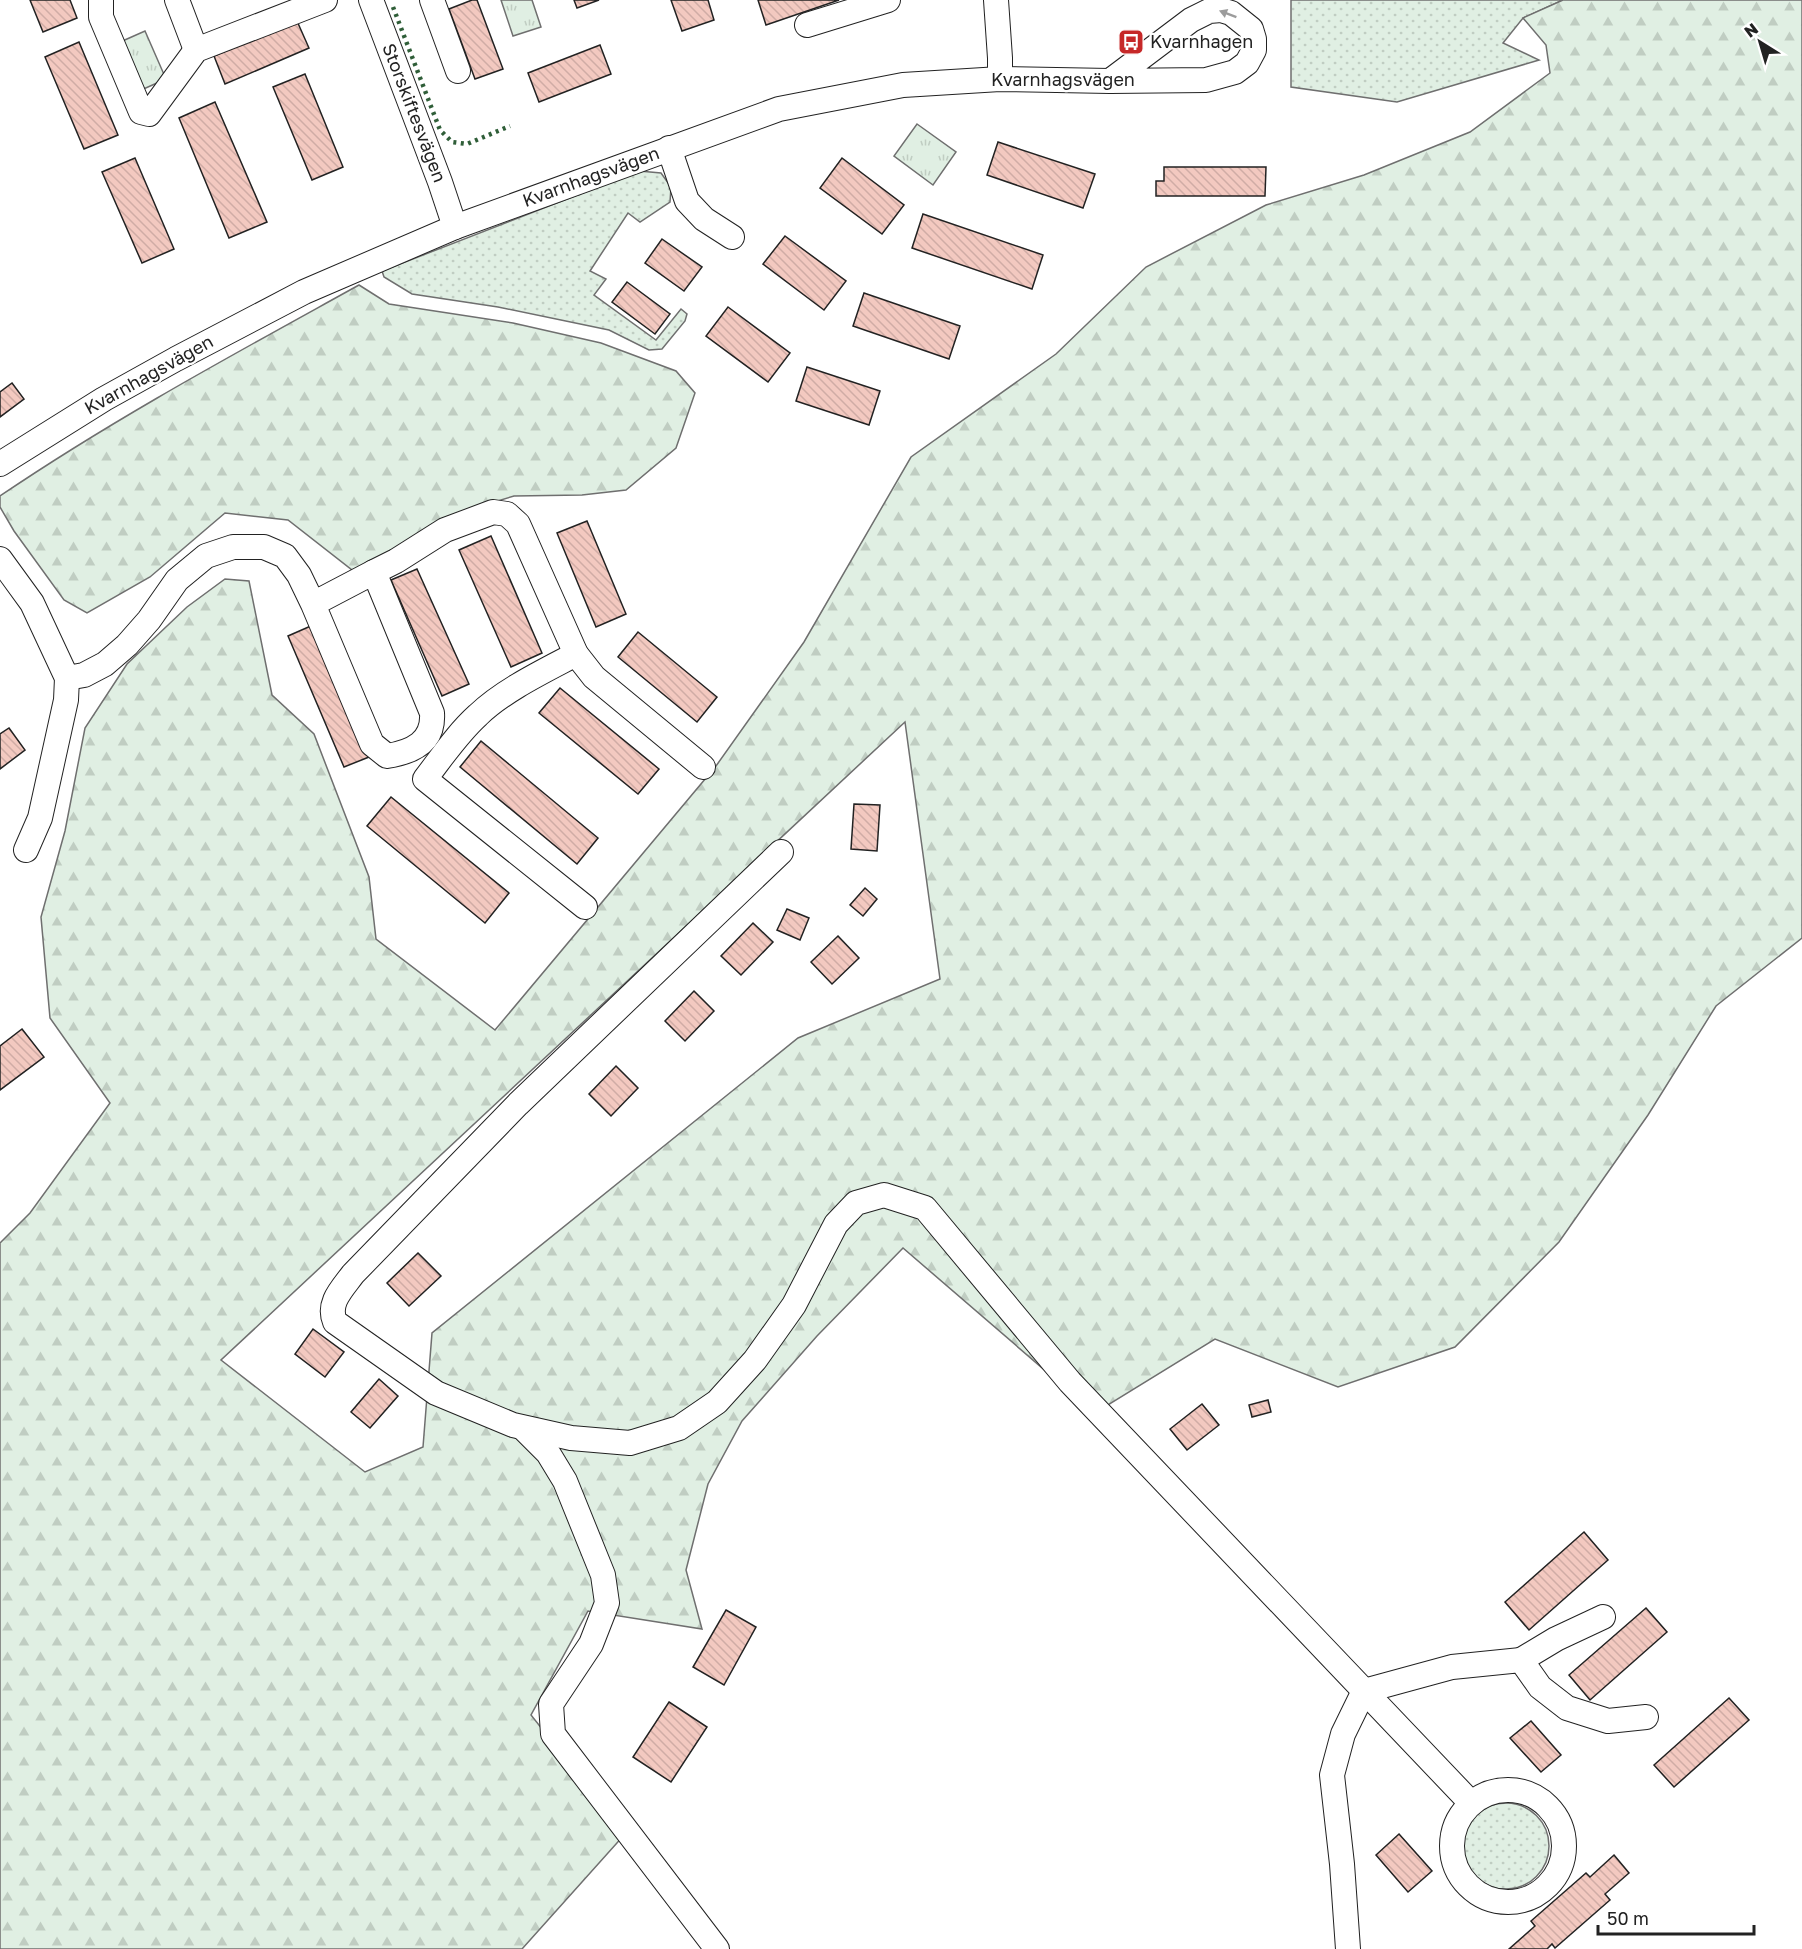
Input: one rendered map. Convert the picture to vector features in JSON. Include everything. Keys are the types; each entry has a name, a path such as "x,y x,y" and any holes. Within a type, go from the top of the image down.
{"street":[{"path":"101,0 101,16 141,112 149,114 196,50 324,0"},
{"path":"177,0 196,50"},
{"name":"Storskiftesvägen","path":"371,0 455,226"},
{"path":"432,0 458,71"},
{"path":"807,25 888,0"},
{"path":"996,0 1000,79"},
{"name":"Kvarnhagsvägen","path":"0,464 104,399 258,315 331,280 455,226 779,109 903,85 1000,79 1110,81 1206,80 1235,72 1247,63 1254,50 1251,29 1231,13 1221,10 1209,11 1191,20 1110,81"},
{"path":"669,148 687,201 704,219 732,237"},
{"path":"314,604 396,561 445,530 493,512 507,514 518,524 576,654 594,677 703,767"},
{"path":"67,678 84,675 105,664 150,620 177,580 206,556 233,547 264,546 285,556 299,574 314,604 372,744 387,756 395,755 423,741 430,733 433,723 432,713 374,572"},
{"path":"0,559 32,603 67,678 66,700 40,818 26,850"},
{"path":"425,780 461,732 479,713 538,674 576,654"},
{"path":"395,755 585,907"},
{"path":"781,852 518,1104 353,1274 332,1305 335,1322 436,1394 523,1428 592,1441 630,1443 679,1428 717,1402 755,1360 794,1305 836,1224 856,1203 884,1195 925,1208 1070,1382 1470,1803"},
{"path":"523,1428 548,1453 565,1481 603,1575 607,1604 591,1644 551,1704 553,1734 717,1949"},
{"path":"1348,1949 1332,1775 1343,1734 1364,1691 1452,1667 1521,1660 1556,1639 1603,1617"},
{"path":"1521,1660 1540,1687 1567,1708 1608,1721 1646,1717"},
{"path":"1514,1790 1535,1796 1552,1810 1562,1830 1564,1852 1558,1873 1544,1891 1524,1901 1502,1903 1480,1896 1463,1882 1453,1863 1451,1840 1457,1819 1470,1803 1491,1791 1514,1790"}],"green space":[{"path":"501,0 532,0 541,27 513,36"},
{"path":"1291,0 1563,0 1523,18 1503,43 1539,60 1397,102 1291,87"},
{"path":"1563,0 1802,0 1802,938 1716,1006 1648,1115 1559,1242 1455,1347 1338,1387 1215,1339 1108,1405 1055,1379 903,1248 817,1336 742,1421 708,1484 686,1570 702,1629 588,1611 531,1715 625,1834 522,1949 0,1949 0,1243 30,1213 110,1103 50,1018 41,917 65,831 85,728 127,664 187,607 225,579 249,581 272,695 314,734 369,877 376,939 495,1030 716,766 804,642 911,457 1056,354 1146,267 1266,205 1364,175 1470,132 1550,73 1546,45 1523,18","holes":["905,722 940,979 798,1038 432,1333 423,1447 365,1472 221,1360"]},
{"path":"145,31 166,79 139,91 118,43"},
{"path":"917,124 956,152 933,185 894,156"},
{"path":"639,171 661,173 671,187 670,202 640,222 628,213 590,271 606,279 594,295 656,340 681,309 687,314 685,321 662,349 649,350 609,330 498,307 412,294 384,277 382,271"},
{"path":"359,285 389,304 513,323 601,343 676,371 695,393 676,448 626,490 582,495 514,496 471,509 356,573 288,520 225,513 150,577 87,613 64,600 14,531 0,507 0,496 132,413"},
{"path":"1506,1803 1522,1807 1536,1816 1545,1830 1549,1846 1545,1862 1536,1876 1522,1885 1506,1889 1490,1885 1476,1876 1467,1862 1463,1846 1467,1830 1476,1816 1490,1807"}],"building":[{"path":"30,0 70,0 77,18 43,32"},
{"path":"477,0 503,69 475,79 449,9"},
{"path":"574,0 599,0 577,8"},
{"path":"671,0 708,0 714,20 682,31"},
{"path":"758,0 839,0 766,25"},
{"path":"297,21 309,48 225,84 214,56"},
{"path":"79,42 118,135 84,149 45,57"},
{"path":"600,45 611,74 539,102 528,73"},
{"path":"305,74 343,167 312,180 273,87"},
{"path":"215,102 267,222 229,238 179,118"},
{"path":"998,142 1095,174 1083,208 987,175"},
{"path":"135,158 174,249 142,263 102,172"},
{"path":"842,158 904,205 882,234 820,188"},
{"path":"1164,167 1266,167 1265,196 1156,196 1156,181 1164,181"},
{"path":"923,214 1043,255 1032,289 912,248"},
{"path":"785,236 846,281 824,310 763,264"},
{"path":"662,239 702,267 684,291 645,263"},
{"path":"627,282 670,314 655,334 612,302"},
{"path":"864,293 960,326 949,359 853,326"},
{"path":"728,307 790,353 768,382 706,336"},
{"path":"807,367 880,391 869,425 796,401"},
{"path":"12,383 24,399 0,417 0,392"},
{"path":"587,521 626,614 596,627 557,533"},
{"path":"491,536 542,653 511,667 459,550"},
{"path":"417,569 469,684 442,696 391,580"},
{"path":"313,625 369,757 344,767 288,636"},
{"path":"638,632 717,697 697,722 618,657"},
{"path":"560,688 659,769 638,794 539,713"},
{"path":"9,728 25,750 0,769 0,734"},
{"path":"481,741 598,838 577,864 460,767"},
{"path":"391,797 509,893 485,923 367,826"},
{"path":"854,804 880,805 877,851 851,849"},
{"path":"865,888 877,899 863,916 850,905"},
{"path":"787,909 809,918 800,940 777,930"},
{"path":"753,923 773,942 741,975 721,956"},
{"path":"838,936 859,958 832,984 811,962"},
{"path":"694,991 714,1011 685,1041 665,1021"},
{"path":"22,1029 44,1057 0,1090 0,1046"},
{"path":"616,1066 638,1088 611,1116 589,1094"},
{"path":"418,1253 441,1276 409,1306 387,1283"},
{"path":"313,1329 344,1352 325,1377 295,1354"},
{"path":"379,1379 398,1396 370,1428 351,1412"},
{"path":"1268,1400 1271,1412 1252,1417 1249,1405"},
{"path":"1202,1404 1219,1425 1187,1450 1170,1429"},
{"path":"1584,1532 1608,1560 1529,1630 1505,1602"},
{"path":"1646,1608 1667,1632 1590,1700 1569,1675"},
{"path":"726,1610 756,1627 724,1685 693,1667"},
{"path":"1729,1698 1749,1720 1674,1787 1654,1765"},
{"path":"669,1702 707,1727 671,1782 633,1757"},
{"path":"1531,1721 1561,1755 1541,1772 1510,1738"},
{"path":"1399,1834 1432,1871 1408,1892 1376,1855"},
{"path":"1614,1855 1629,1873 1605,1894 1610,1900 1555,1948 1552,1944 1547,1949 1509,1949 1535,1926 1531,1921 1586,1873 1590,1877"}],"hedge":[{"path":"393,7 440,130 452,142 467,144 510,126"}],"place":[{"name":"Kvarnhagen","path":"1131,42"}]}
